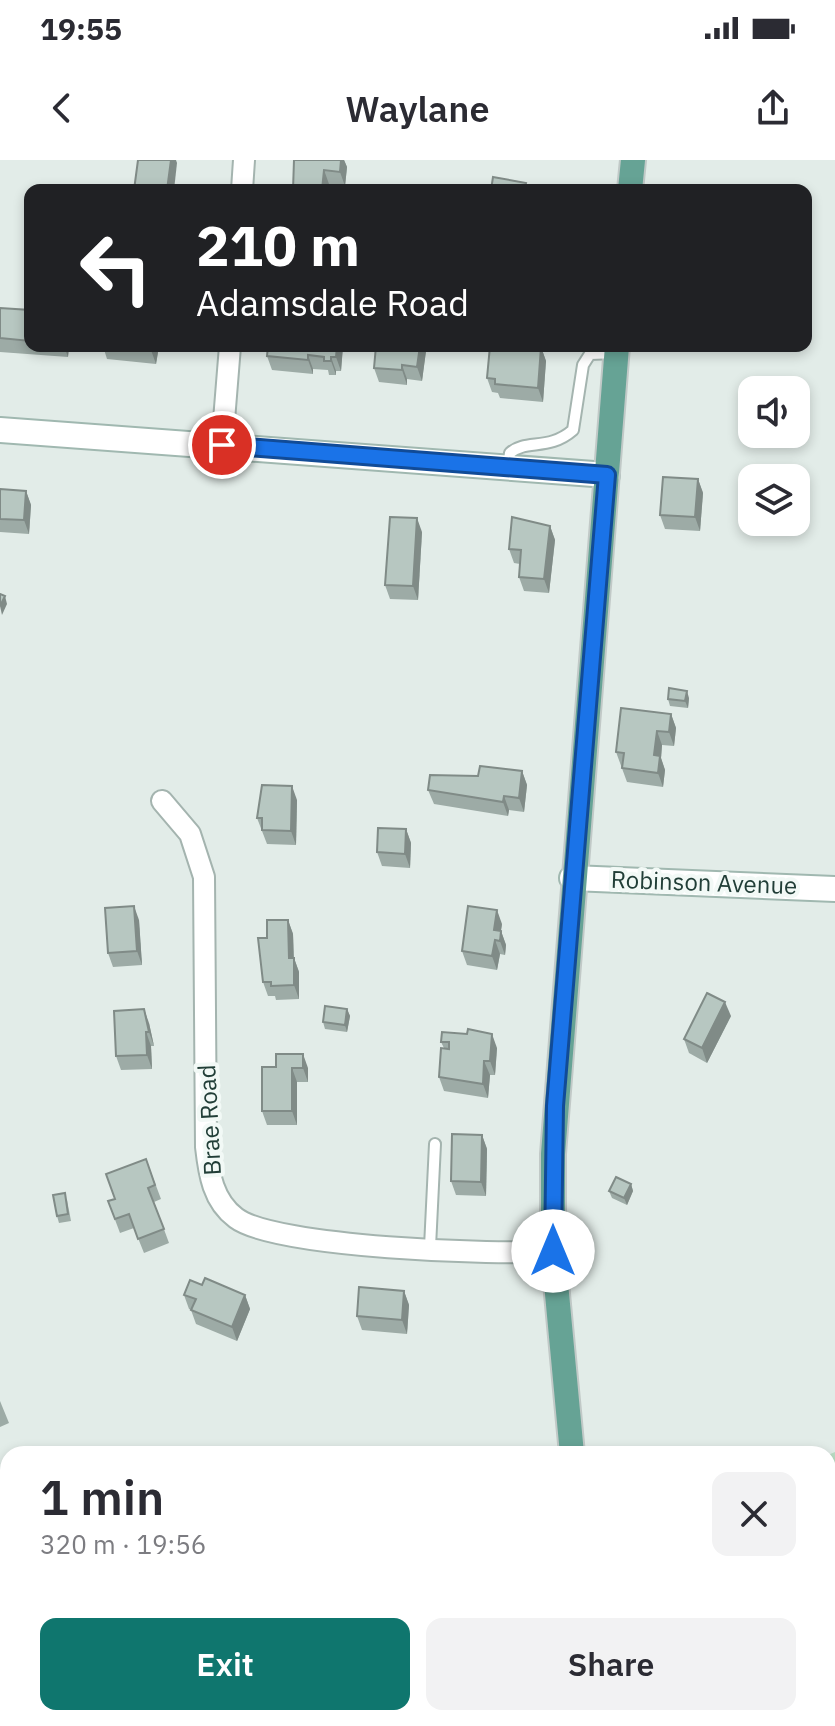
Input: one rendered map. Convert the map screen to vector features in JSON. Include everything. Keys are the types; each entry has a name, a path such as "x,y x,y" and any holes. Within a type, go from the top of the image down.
{"main road":[{"path":"631,184 633,160"},
{"path":"571,1446 553,1251 555,1106 617,352"}],"street":[{"path":"242,184 244,160"},
{"path":"222,445 230,352"},
{"path":"0,430 607,475"},
{"name":"Brae Road","path":"162,801 190,834 204,877 206,1147 214,1191 235,1218 275,1235 503,1254 553,1251"},
{"name":"Robinson Avenue","path":"572,878 835,889"}],"lane":[{"path":"508,467 510,453 516,448 559,443 573,430 583,365 590,354 601,352"},
{"path":"430,1247 435,1144"}],"building":[{"path":"138,160 171,160 168,184 135,184"},
{"path":"294,160 341,160 340,172 324,170 323,184 293,184"},
{"path":"493,177 526,183 526,184 492,184"},
{"path":"0,308 24,310 24,340 0,338"},
{"path":"267,352 336,352 331,361 308,355 308,360 267,356"},
{"path":"375,352 419,352 417,367 402,365 402,370 374,368"},
{"path":"489,352 541,352 538,388 495,384 495,379 487,378"},
{"path":"663,477 698,479 695,517 660,515"},
{"path":"0,489 26,491 24,520 0,519"},
{"path":"390,517 417,518 413,586 385,585"},
{"path":"512,517 550,526 544,579 519,577 521,550 509,549"},
{"path":"669,688 687,691 685,701 668,699"},
{"path":"621,708 671,714 669,732 657,731 654,755 660,756 658,773 622,768 624,753 616,752"},
{"path":"480,766 522,771 519,798 504,796 503,802 428,790 430,775 478,776"},
{"path":"262,785 292,786 291,831 262,830 262,818 257,818"},
{"path":"378,828 406,829 405,854 377,852"},
{"path":"134,906 137,951 108,953 105,908"},
{"path":"468,906 497,910 494,930 501,931 500,941 495,940 492,956 462,951"},
{"path":"267,920 288,920 289,958 294,958 294,985 271,986 271,982 263,982 258,938 267,938"},
{"path":"707,993 725,1002 702,1048 684,1039"},
{"path":"325,1006 347,1009 345,1025 323,1022"},
{"path":"144,1009 149,1032 146,1032 147,1055 116,1056 114,1011"},
{"path":"468,1029 492,1034 490,1061 484,1061 483,1084 439,1077 441,1048 449,1049 449,1042 441,1042 442,1032 467,1034"},
{"path":"276,1054 303,1054 303,1068 292,1068 292,1111 262,1111 262,1067 276,1067"},
{"path":"452,1134 482,1135 481,1182 451,1181"},
{"path":"146,1159 155,1185 148,1188 164,1229 138,1239 129,1214 115,1219 108,1201 115,1199 106,1174"},
{"path":"616,1177 631,1184 624,1198 609,1191"},
{"path":"65,1193 68,1214 57,1216 53,1195"},
{"path":"205,1278 245,1295 232,1327 191,1310 196,1299 184,1295 190,1280 202,1285"},
{"path":"359,1287 404,1291 402,1320 357,1316"}],"route":[{"path":"222,445 607,475 555,1106 553,1251"}]}
